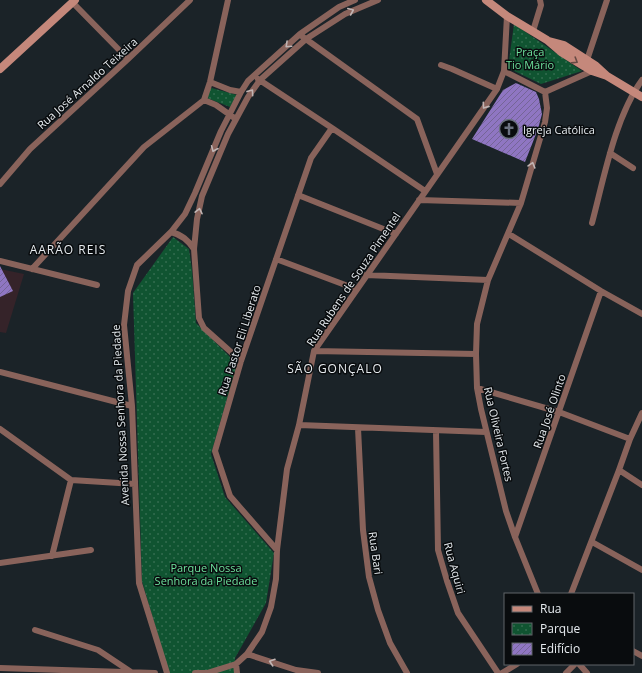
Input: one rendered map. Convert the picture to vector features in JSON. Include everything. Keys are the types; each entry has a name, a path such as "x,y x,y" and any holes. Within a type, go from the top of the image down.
{"street":[{"name":"Rua José Arnaldo Teixeira","path":"0,184 30,149 190,0"},
{"path":"32,269 144,147 204,100 210,82 228,0"},
{"name":"Avenida Nossa Senhora da Piedade","path":"167,673 139,583 132,406 124,325 128,291 137,265 171,232 185,214 221,131 241,92 253,77 300,34 339,7 355,0"},
{"path":"241,361 204,328 199,318 194,249 197,220 202,196 228,134 248,97 260,80 306,39 345,14 378,0"},
{"path":"486,0 507,16 547,40 561,52 593,68 642,97"},
{"path":"533,31 542,5 540,0"},
{"path":"587,60 607,0"},
{"path":"0,69 74,1 128,59"},
{"name":"Rua Rubens de Souza Pimentel","path":"196,673 207,673 236,664 248,654 262,632 271,607 276,579 277,550 287,469 299,425 314,350 497,89 504,71 507,16"},
{"path":"300,34 417,119 437,174"},
{"path":"547,40 564,46 587,60 593,68"},
{"path":"441,66 452,69 497,89"},
{"path":"504,71 544,92 593,68"},
{"path":"253,77 260,80 425,191"},
{"path":"592,223 610,153 627,105 642,80"},
{"path":"210,82 230,90 241,92"},
{"name":"Rua Oliveira Fortes","path":"539,593 515,537 506,511 486,432 477,388 476,354 477,324 488,280 521,203 545,122 547,108 544,92"},
{"path":"204,100 216,105 229,116 236,119"},
{"name":"Rua Pastor Eli Liberato","path":"277,550 230,496 215,451 241,361 311,158 332,128"},
{"path":"610,153 634,168"},
{"path":"298,195 396,234"},
{"path":"419,200 521,203"},
{"path":"171,232 180,234 188,240 194,249"},
{"path":"508,234 601,292 642,314"},
{"path":"188,240 195,239"},
{"path":"276,259 356,289"},
{"path":"0,261 97,284"},
{"path":"366,275 488,280"},
{"name":"Rua José Olinto","path":"515,537 601,292"},
{"path":"314,350 476,354"},
{"path":"0,372 132,406"},
{"path":"477,388 559,412 630,438"},
{"path":"571,593 592,542 630,438 642,413"},
{"path":"299,425 486,432"},
{"name":"Rua Bari","path":"358,428 363,530 369,577 378,610 390,643 407,673"},
{"path":"0,429 72,480 135,484"},
{"name":"Rua Aquiri","path":"436,431 438,550 458,613 498,673"},
{"path":"619,470 642,485"},
{"path":"52,556 72,480"},
{"path":"592,542 642,570"},
{"path":"0,563 91,550"},
{"path":"35,630 98,650 132,672"},
{"path":"248,654 296,672 318,673"},
{"path":"236,664 237,673"},
{"path":"502,673 515,665"},
{"path":"566,673 574,665"},
{"path":"580,665 587,673"},
{"path":"0,668 155,673"}],"shaded area":[{"path":"0,269 24,274 6,333 0,332"}],"green space":[{"name":"Praça Tio Mário","path":"514,24 582,71 541,84 508,68"},
{"path":"208,87 237,95 230,107 202,96"},
{"name":"Parque Nossa Senhora da Piedade","path":"173,237 189,249 196,323 237,364 211,454 225,497 274,553 266,603 235,658 235,673 169,673 142,581 133,293"}],"building":[{"name":"Igreja Católica","path":"516,83 536,92 542,114 538,129 525,162 472,139 503,90"},
{"path":"0,266 13,291 0,297"}],"place":[{"name":"Igreja Católica","path":"509,129"}],"district":[{"name":"AARÃO REIS","path":"68,249"},
{"name":"SÃO GONÇALO","path":"335,368"}]}
